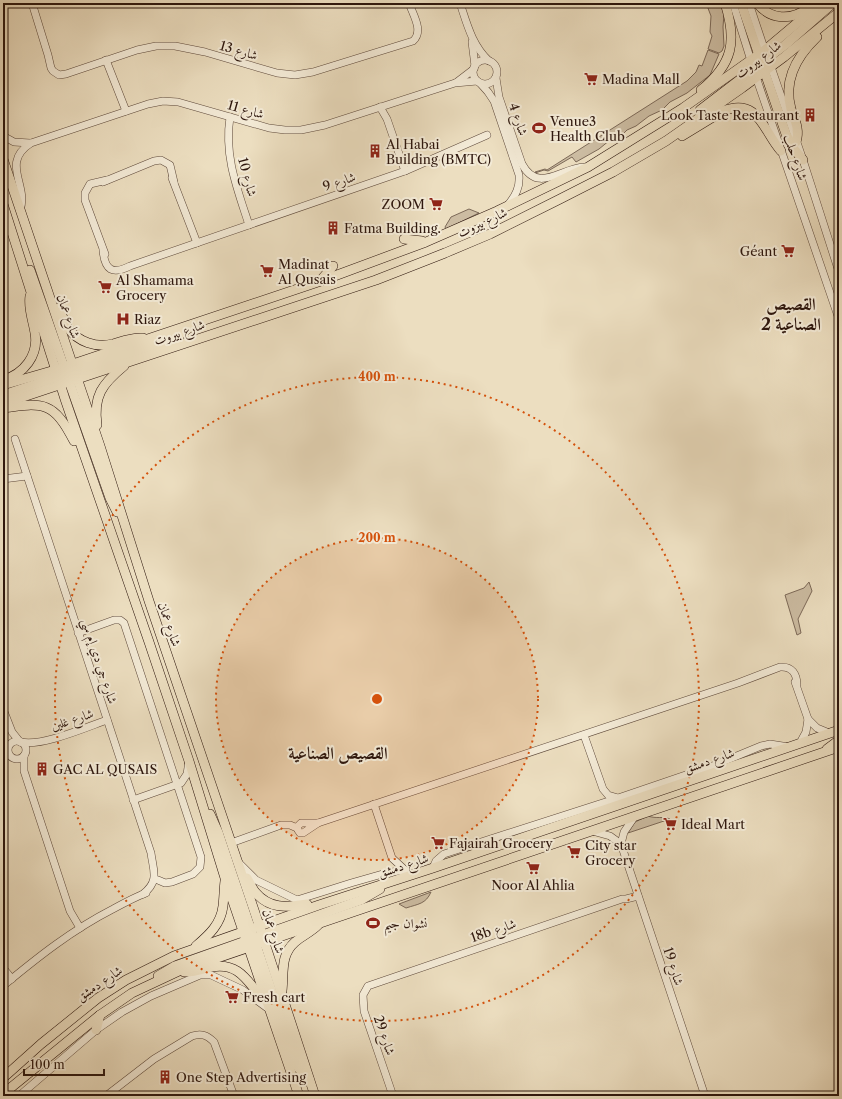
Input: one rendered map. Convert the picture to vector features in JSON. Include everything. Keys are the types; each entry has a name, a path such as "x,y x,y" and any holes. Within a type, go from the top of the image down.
{"main road":[{"path":"683,108 717,75 725,64 731,45 732,29 725,3"},
{"path":"741,3 789,142 803,160"},
{"path":"757,3 763,10 770,14 785,17 799,14 813,3"},
{"name":"شارع بيروت","path":"3,385 66,375 129,362 369,282 490,234 613,172 666,141 761,63 821,3"},
{"path":"761,63 785,45 833,3"},
{"name":"شارع بيروت","path":"3,401 23,397 66,375 148,340 321,281 426,242 507,207 588,167 683,108 761,63 829,21 839,12"},
{"path":"796,142 798,129 789,97 791,73 802,53 821,33 829,21"},
{"path":"666,141 683,136 723,111 740,108 750,111 763,121 773,140 782,151"},
{"name":"شارع عمان","path":"3,160 49,296 85,457 189,761 225,878 281,996 315,1096"},
{"name":"شارع عمان","path":"3,204 31,291 66,375 100,446 149,601 237,860 268,1006 298,1096"},
{"path":"13,235 23,248 110,498 114,507 124,520"},
{"path":"404,239 426,242"},
{"path":"321,281 333,266"},
{"path":"3,380 21,371 30,360 34,350 36,334 29,307 31,291"},
{"path":"49,296 57,305 69,329 84,341 100,345 112,344 135,338 148,340"},
{"path":"3,395 175,338 185,332 193,324"},
{"path":"100,446 96,414 98,397 109,380 129,362"},
{"path":"3,408 32,404 49,409 63,420 85,457"},
{"name":"شارع دمشق","path":"3,1094 100,1015 126,997 152,983 254,937 319,905 386,884 409,872 433,868 839,730"},
{"path":"824,752 831,744 839,740"},
{"name":"شارع دمشق","path":"3,1078 41,1044 102,995 146,969 191,949 320,922 839,747"},
{"path":"798,770 805,758"},
{"path":"202,801 216,825 297,1066 309,1079"},
{"path":"240,872 248,879 257,894 269,903 284,907 307,904 319,905"},
{"path":"191,949 208,935 220,920 223,907 225,878"},
{"path":"152,983 170,967 360,900 374,893 386,884"},
{"path":"281,996 282,968 286,954 294,942 310,932 320,922"},
{"path":"179,971 192,972 215,967 231,968 241,973 247,979 268,1006"},
{"path":"96,1030 100,1015"}],"street":[{"name":"شارع 13","path":"34,4 48,55 54,66 64,72 73,72 137,50 156,46 175,46 205,52 277,73 295,76 313,72 398,45 408,39 412,36 415,28 414,18 409,3"},
{"path":"460,3 472,40 474,67 473,76 479,82 484,84 491,83 496,78 496,69 494,65 481,54 472,40"},
{"name":"شارع حلب","path":"733,3 796,142 839,272"},
{"name":"شارع حلب","path":"749,3 761,63 782,151 839,319"},
{"path":"790,3 796,3"},
{"path":"106,60 122,100 124,112"},
{"path":"474,67 482,61 489,61"},
{"name":"شارع 11","path":"455,83 474,67"},
{"name":"شارع 4","path":"496,78 499,97 522,164 528,173 537,178 548,178 572,169 588,167"},
{"name":"شارع 11","path":"20,210 22,196 13,173 18,152 31,143 156,102 170,101 277,129 301,130 325,125 455,83 479,82"},
{"name":"شارع 4","path":"479,82 494,101 519,175 519,187 517,193 507,207"},
{"path":"382,106 387,115 387,119 406,171"},
{"name":"شارع 10","path":"233,118 229,134 231,168 249,225"},
{"name":"شارع 9","path":"197,243 174,182 172,168 167,163 157,160 107,180 93,182 88,186 84,196 103,250 105,262 112,270 119,271 406,171 487,135"},
{"name":"شارع 11","path":"3,136 14,142 31,143"},
{"name":"شارع جي دي إم سي","path":"15,439 154,867 154,876 150,888 143,894"},
{"path":"3,479 27,476"},
{"path":"8,982 43,953 106,912 152,889 158,880 166,883 172,882 196,872 201,864 201,857 124,623 120,620 114,620 78,633"},
{"path":"230,843 281,825 290,825 303,833 318,823 584,735 773,670 784,670 789,672 797,685 808,719 806,732 800,743"},
{"path":"3,709 8,724 14,735 25,746 24,771 70,911 80,928"},
{"path":"808,719 817,728 829,733"},
{"name":"شارع غلين","path":"7,748 13,742 30,744 45,741 107,720"},
{"path":"8,724 7,753 24,771"},
{"path":"584,735 601,786 608,794 618,798"},
{"name":"شارع غلين","path":"3,757 19,759 32,748 45,741"},
{"path":"433,868 436,861 444,854 595,806 715,765 761,746 770,744 789,747"},
{"path":"133,800 177,785 185,778 189,761"},
{"path":"595,806 599,798 601,786"},
{"path":"374,804 392,858 409,872"},
{"path":"591,831 604,834 621,844 624,832 635,816"},
{"name":"شارع 19","path":"621,844 705,1096"},
{"name":"شارع جي دي إم سي","path":"150,853 158,869 158,880"},
{"path":"386,873 392,858"},
{"path":"237,860 254,879 296,900 386,873 409,872"},
{"name":"18b شارع","path":"372,984 637,894"},
{"path":"3,968 8,982"},
{"path":"3,974 8,982"},
{"path":"19,1096 96,1030 152,996 203,974 211,975 243,990 268,1006"},
{"name":"شارع 29","path":"372,984 364,992 363,1007 393,1096"},
{"path":"106,1096 154,1059 186,1040 203,1040 217,1048 234,1096"},
{"path":"114,1089 119,1096"}],"shaded area":[{"path":"706,3 721,3 724,14 724,46 722,51 719,53 708,49 712,36 710,32 711,16"},
{"path":"708,50 719,54 710,75 687,93 670,102 662,110 649,116 636,126 627,130 622,135 610,140 599,149 576,162 572,157 548,171 544,170 535,173 545,169 547,170 687,81 696,72 699,65 702,66"},
{"path":"469,209 479,213 446,229 445,227 451,217"},
{"path":"809,582 812,591 798,619 801,633 797,635 785,595 804,588"},
{"path":"648,816 670,819 628,833 635,822"},
{"path":"431,892 427,899 418,904 406,908 399,904"}],"place":[{"name":"Madina Mall","path":"591,79"},
{"name":"Look Taste Restaurant","path":"810,115"},
{"name":"Venue3 Health Club","path":"539,128"},
{"name":"Al Habai Building (BMTC)","path":"375,151"},
{"name":"ZOOM","path":"436,204"},
{"name":"Fatma Building.","path":"333,228"},
{"name":"Géant","path":"788,251"},
{"name":"Madinat Al Qusais","path":"267,271"},
{"name":"Al Shamama Grocery","path":"105,287"},
{"name":"Riaz","path":"123,319"},
{"name":"GAC AL QUSAIS","path":"42,769"},
{"name":"Ideal Mart","path":"670,824"},
{"name":"Fajairah Grocery","path":"438,843"},
{"name":"City star Grocery","path":"574,852"},
{"name":"Noor Al Ahlia","path":"533,868"},
{"name":"نشوان جيم","path":"373,923"},
{"name":"Fresh cart","path":"232,997"},
{"name":"One Step Advertising","path":"165,1077"}],"district":[{"name":"القصيص الصناعية 2","path":"791,314"},
{"name":"القصيص الصناعية","path":"338,753"}]}
